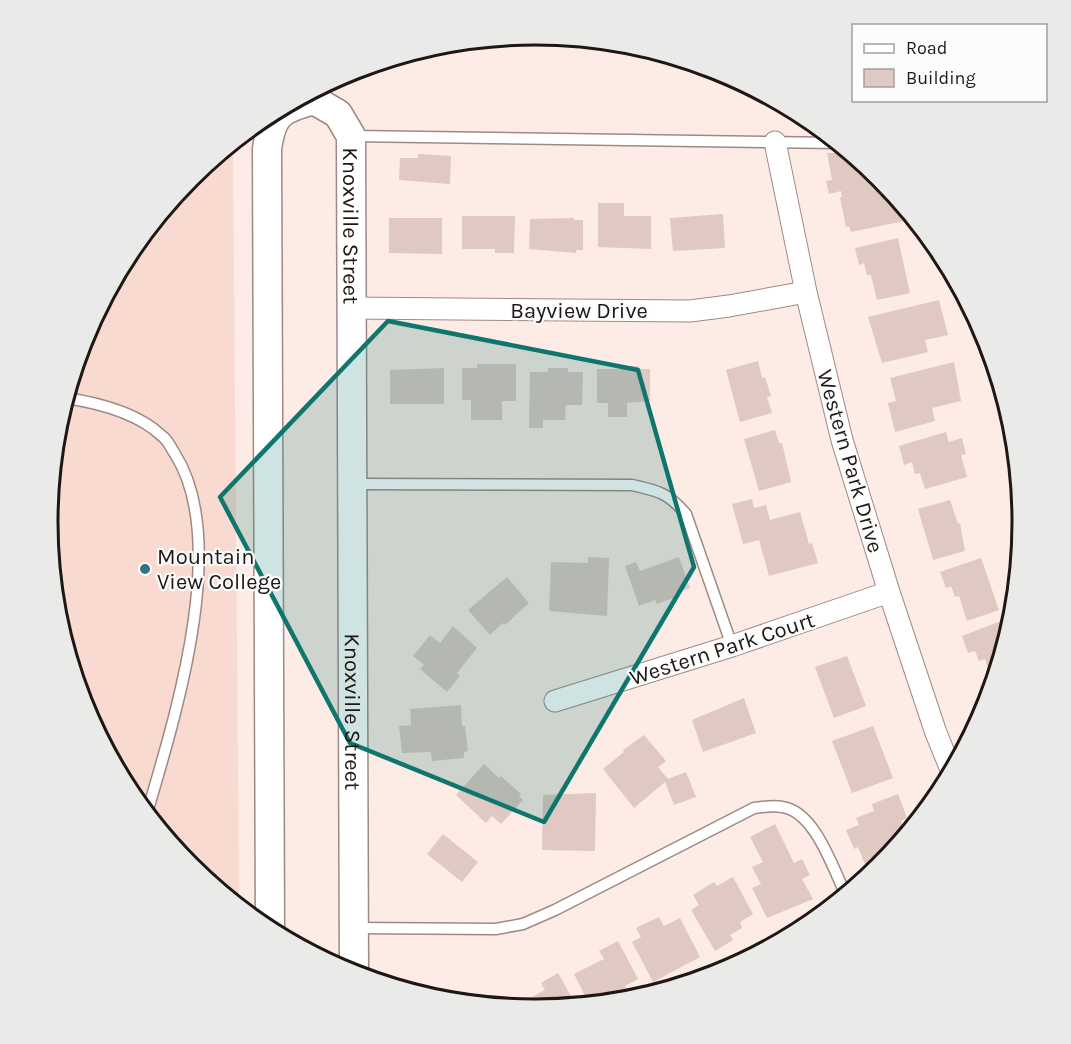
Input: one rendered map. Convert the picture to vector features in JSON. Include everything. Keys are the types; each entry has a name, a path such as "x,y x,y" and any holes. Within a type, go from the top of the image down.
{"street":[{"name":"Knoxville Street","path":"314,100 338,114 351,136 354,963"},
{"name":"Knoxville Street","path":"265,129 270,919"},
{"name":"Western Park Drive","path":"775,142 806,292 842,440 889,592 936,734 948,763"},
{"name":"Bayview Drive","path":"352,308 690,311 806,292"},
{"name":"Western Park Court","path":"555,701 732,646 889,592"}],"lane":[{"path":"351,136 824,143"},
{"path":"75,400 141,419 164,437 184,468 196,509 198,571 184,679 150,802"},
{"path":"353,484 632,485 652,489 672,498 686,514 732,646"},
{"path":"354,928 496,929 523,924 555,910 754,808 784,807 803,817 816,832 842,887"}],"highlighted area":[{"path":"388,321 638,370 694,567 544,822 350,743 220,497"}],"shaded area":[{"name":"Mountain View College","path":"233,153 239,895 221,881 177,837 139,787 108,733 95,705 75,645 63,584 58,522 63,460 75,399 95,339 108,311 122,283 157,232 198,185"}],"building":[{"path":"827,153 837,153 873,185 905,221 851,232 849,226 846,227 840,197 842,197 841,191 829,194 826,181 832,180"},
{"path":"418,154 451,156 450,184 399,180 400,158 418,158"},
{"path":"598,203 624,203 624,216 651,216 651,249 598,247"},
{"path":"723,214 725,248 673,251 670,218"},
{"path":"462,216 515,216 514,253 495,253 495,249 462,249"},
{"path":"389,218 442,218 442,254 389,253"},
{"path":"574,218 574,220 583,220 583,250 576,250 576,253 529,249 530,219"},
{"path":"898,238 910,293 877,300 871,275 867,275 864,263 859,265 855,248"},
{"path":"939,300 948,335 925,340 928,352 882,363 868,317"},
{"path":"758,361 762,378 765,377 771,396 767,397 772,413 740,422 726,370"},
{"path":"954,362 961,401 932,408 935,421 895,432 888,403 896,401 890,378"},
{"path":"477,364 516,364 516,401 502,401 502,420 471,420 471,400 462,400 462,368 477,368"},
{"path":"620,366 639,366 639,369 650,369 650,401 627,403 627,417 608,417 608,403 597,403 597,369 620,369"},
{"path":"444,368 444,404 390,404 390,370"},
{"path":"548,368 568,368 568,372 583,372 582,405 566,405 565,420 543,420 543,428 529,428 530,372 548,372"},
{"path":"775,430 779,443 782,443 791,482 759,491 744,439"},
{"path":"946,432 949,442 962,438 966,454 961,455 967,477 925,489 920,473 915,474 912,462 904,465 899,446"},
{"path":"752,499 754,508 766,505 770,520 800,512 809,544 812,543 818,563 769,576 759,540 743,544 732,504"},
{"path":"950,500 958,524 960,523 965,551 933,560 918,509"},
{"path":"588,557 609,558 607,616 549,611 551,562 588,563"},
{"path":"679,557 690,588 674,594 676,597 657,604 655,600 639,606 625,566 636,562 640,571"},
{"path":"981,558 999,610 967,621 959,596 955,597 951,586 946,588 940,572"},
{"path":"507,577 529,603 490,635 468,610"},
{"path":"1002,621 989,670 985,659 979,661 975,651 968,653 962,636"},
{"path":"453,626 477,648 457,673 460,676 447,692 420,669 424,665 413,656 430,635 440,643"},
{"path":"847,656 866,706 834,718 815,667"},
{"path":"744,698 756,733 703,752 692,720"},
{"path":"461,705 462,726 465,726 468,751 464,752 464,758 432,761 431,752 402,753 399,726 411,725 410,709"},
{"path":"873,726 893,778 852,793 832,741"},
{"path":"644,735 666,761 658,767 668,779 686,772 696,797 674,805 665,782 634,808 603,769 624,752 623,750"},
{"path":"484,764 521,794 519,796 523,800 501,824 492,816 486,823 456,795"},
{"path":"596,793 595,851 542,850 543,795"},
{"path":"898,794 907,818 901,821 903,826 866,866 858,847 854,849 846,830 859,825 856,818 874,811 872,804"},
{"path":"775,824 794,863 802,859 810,875 802,879 813,899 767,918 752,888 761,884 752,867 763,862 750,837"},
{"path":"443,834 478,862 462,882 427,854"},
{"path":"733,877 753,914 740,922 742,928 730,935 733,940 715,951 691,910 699,905 693,895 714,882 717,886"},
{"path":"659,917 664,926 680,918 700,957 653,982 632,942 641,937 636,928"},
{"path":"618,941 638,979 625,986 627,990 585,996 574,974 604,959 599,951"},
{"path":"558,973 572,998 529,999 545,990 541,983"}],"place":[{"name":"Mountain View College","path":"145,569"}]}
